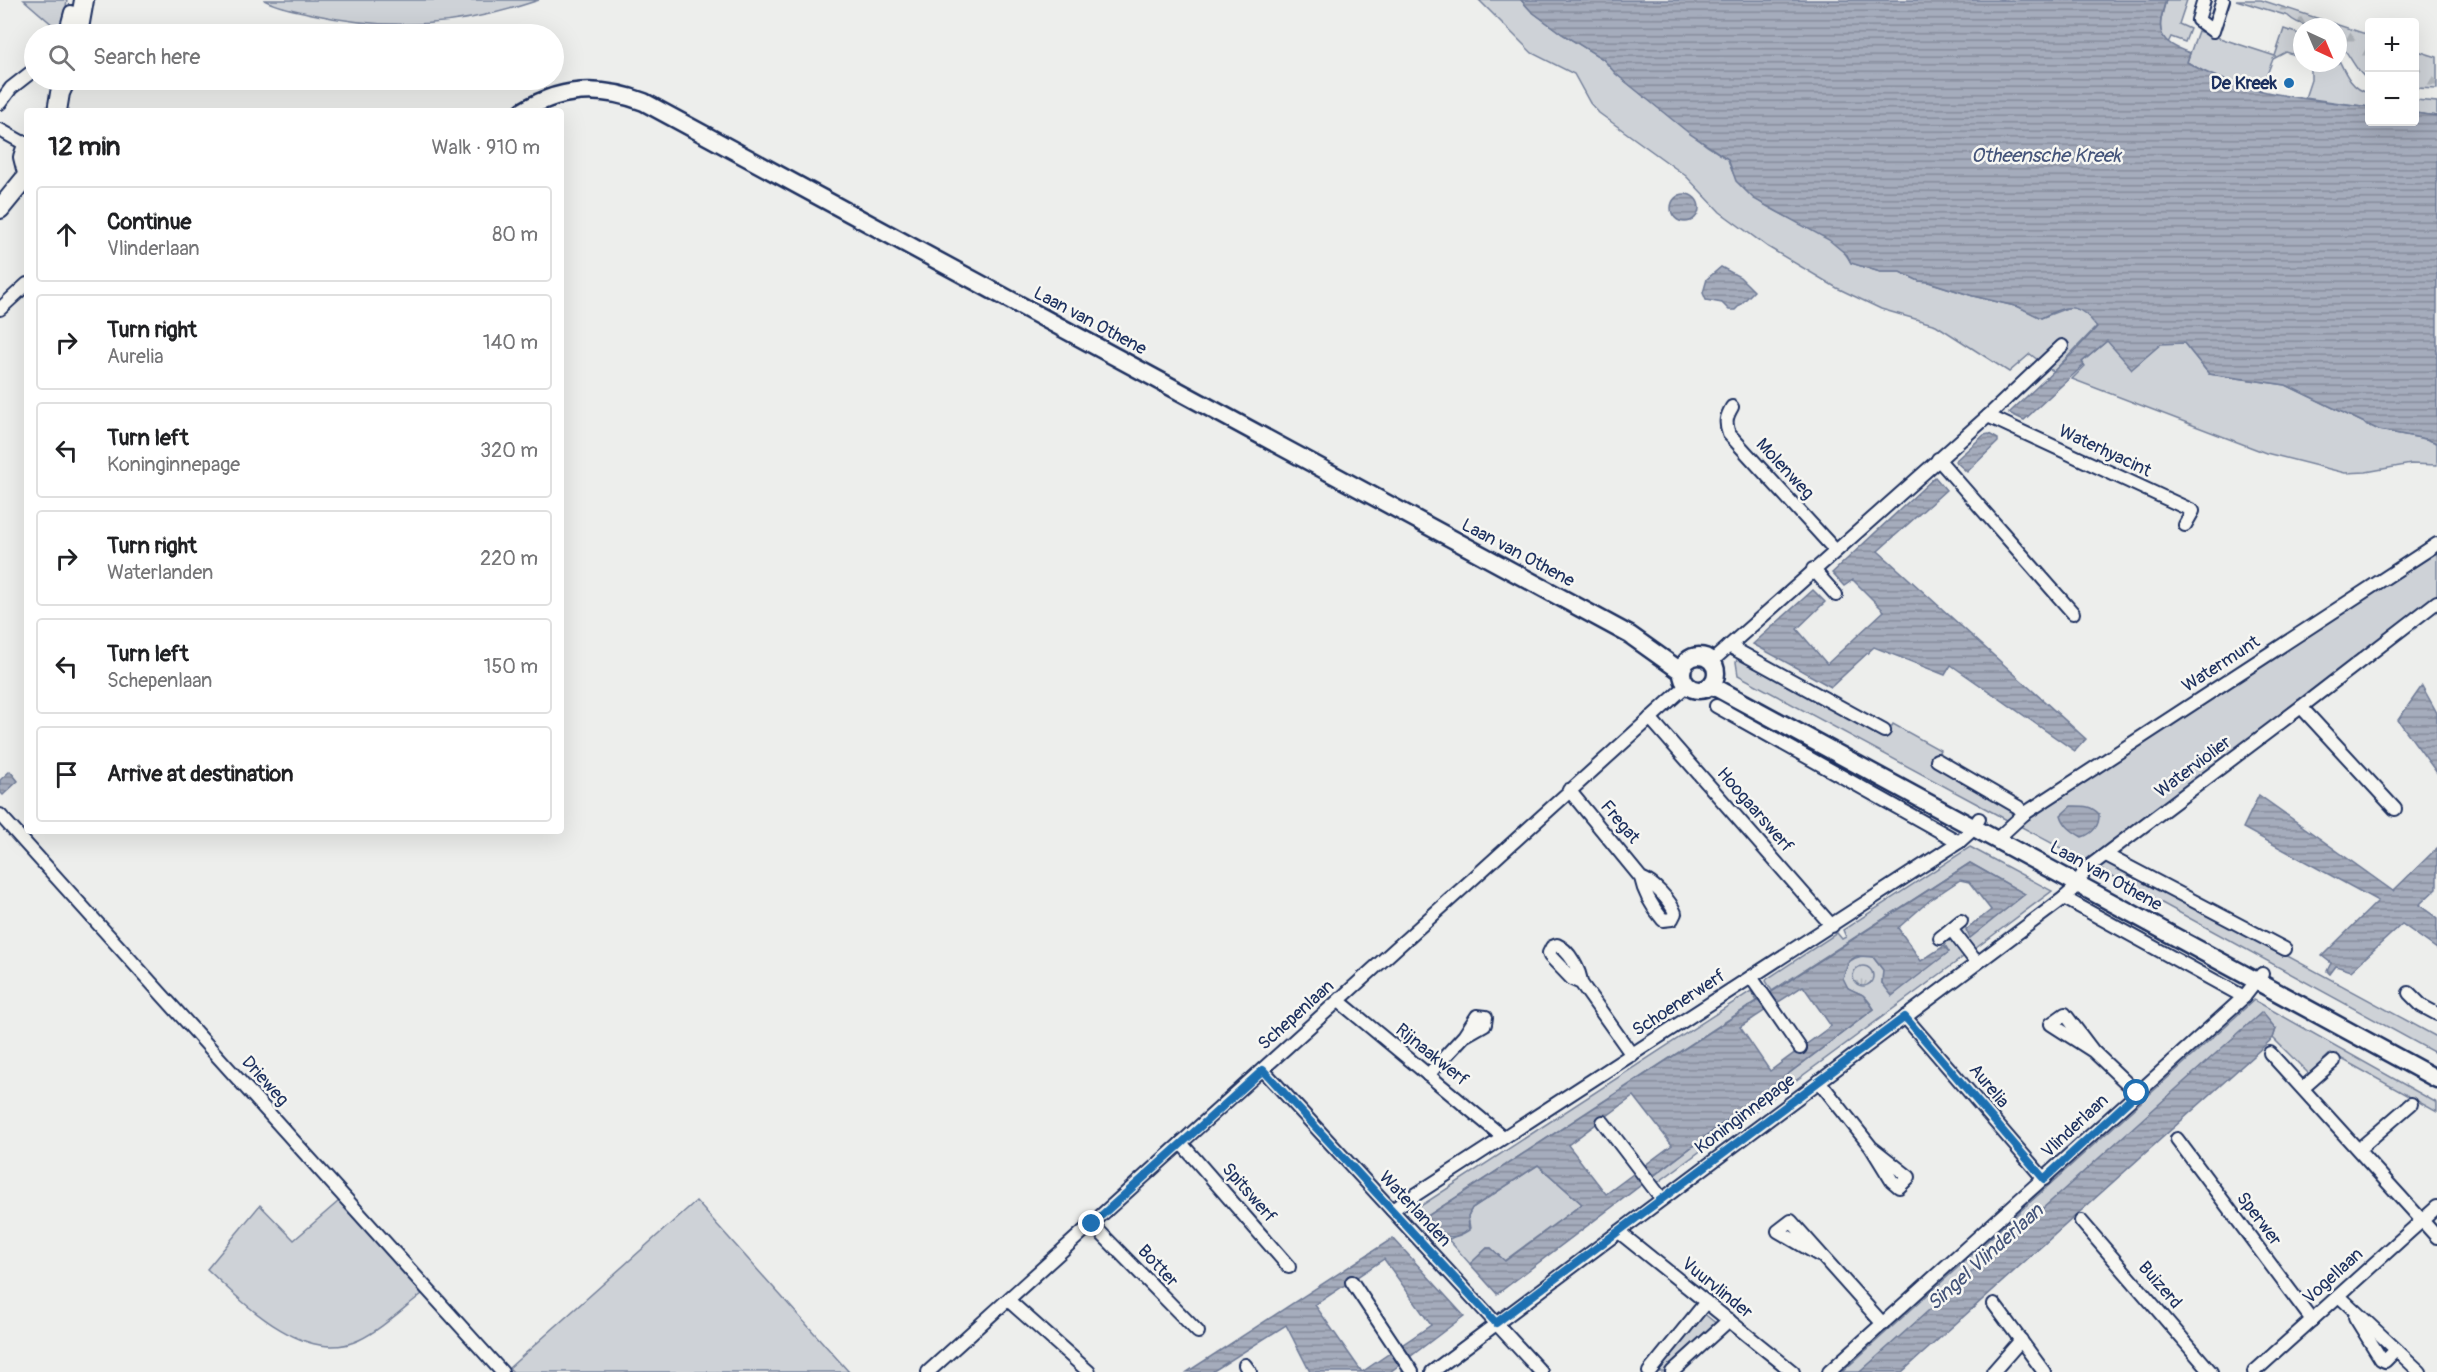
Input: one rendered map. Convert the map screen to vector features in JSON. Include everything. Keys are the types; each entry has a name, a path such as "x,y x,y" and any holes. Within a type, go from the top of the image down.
{"main road":[{"path":"77,6 78,24"},
{"path":"58,108 61,90"},
{"path":"68,108 71,90"},
{"path":"0,209 24,178"},
{"path":"0,220 24,199"}],"street":[{"path":"2204,0 2198,20 2213,31 2223,0"},
{"path":"69,24 77,6"},
{"path":"0,104 11,88 24,78"},
{"name":"Laan van Othene","path":"528,108 541,99 592,90 616,93 644,102 1630,636 1687,672"},
{"path":"0,130 24,143"},
{"path":"0,309 24,287"},
{"path":"1713,674 1701,657 1687,672 1700,689 1713,674 1729,646 1988,416 2062,346"},
{"name":"Molenweg","path":"1732,407 1726,416 1725,425 1728,434 1835,550"},
{"name":"Waterhyacint","path":"1988,416 2193,512 2185,525"},
{"path":"1938,459 2073,613"},
{"name":"Watermunt","path":"2000,835 2024,814 2437,544"},
{"path":"1813,569 1836,595"},
{"name":"Waterviolier","path":"2080,879 2086,868 2437,602"},
{"path":"1729,646 1884,731"},
{"name":"Schepenlaan","path":"928,1372 1650,718 1687,672"},
{"name":"Laan van Othene","path":"1713,674 1757,704 2260,978 2437,1079"},
{"path":"1747,723 1757,704"},
{"path":"1716,706 1959,842"},
{"path":"2301,707 2395,809"},
{"name":"Hoogaarswerf","path":"1650,718 1832,926"},
{"path":"1937,760 2018,807 2024,814"},
{"name":"Fregat","path":"1569,790 1641,878"},
{"name":"Drieweg","path":"0,815 502,1372"},
{"name":"Schoenerwerf","path":"1392,1210 1959,842 1977,822"},
{"path":"2106,855 2285,949"},
{"name":"Koninginnepage","path":"1432,1372 2064,898 2080,879"},
{"path":"2064,898 2244,997"},
{"path":"1940,938 1961,921"},
{"path":"1951,929 1977,963"},
{"path":"1751,977 1800,1048"},
{"name":"Laan van Othene","path":"2260,978 2437,1068"},
{"name":"Vlinderlaan","path":"1829,1372 2244,997 2260,978"},
{"path":"1581,983 1632,1055"},
{"path":"2409,993 2422,1006 2437,1014"},
{"name":"Rijnaakwerf","path":"1339,1001 1503,1137"},
{"name":"Aurelia","path":"1905,1017 2044,1179"},
{"path":"1428,1075 1464,1036"},
{"path":"2093,1051 2137,1093"},
{"path":"2270,1053 2437,1237"},
{"path":"2303,1088 2334,1061"},
{"name":"Waterlanden","path":"1263,1070 1541,1372"},
{"path":"1819,1081 1871,1147"},
{"path":"2359,1149 2411,1104"},
{"path":"1603,1122 1662,1199"},
{"name":"Sperwer","path":"2177,1139 2312,1320"},
{"name":"Spitswerf","path":"1181,1143 1289,1267"},
{"name":"Vogellaan","path":"2254,1372 2312,1320 2343,1299 2437,1207"},
{"name":"Buizerd","path":"2081,1221 2211,1372"},
{"name":"Botter","path":"1092,1224 1198,1332"},
{"name":"Vuurvlinder","path":"1619,1232 1792,1372"},
{"path":"1819,1256 1883,1324"},
{"path":"1352,1282 1411,1370"},
{"path":"2343,1299 2376,1340 2381,1359 2385,1361 2396,1350"},
{"path":"1008,1300 1089,1372"},
{"path":"1648,1372 1706,1302"},
{"path":"1994,1304 2044,1372"},
{"path":"1672,1372 1729,1320"},
{"path":"1993,1372 2021,1340"},
{"path":"2376,1340 2396,1350 2420,1372"}],"green space":[{"path":"24,0 67,0 63,24 52,24"},
{"path":"264,0 539,0 482,16 454,21 399,24 342,20 275,5"},
{"path":"1479,0 1521,0 1531,11 1562,34 1603,59 1616,74 1707,146 1728,159 1737,180 1751,195 1768,207 1824,235 1839,247 1851,263 1880,272 1900,272 1919,281 2019,307 2041,318 2070,307 2084,311 2097,326 2054,371 2043,367 2030,354 2009,372 1936,325 1881,309 1837,288 1768,247 1720,212 1686,176 1599,113 1590,103 1574,74 1532,53"},
{"path":"2166,0 2187,0 2179,24 2190,29 2185,42 2171,37 2168,43 2164,38 2161,23"},
{"path":"2236,0 2261,0 2317,18 2293,18 2293,20 2288,16"},
{"path":"2347,28 2365,34 2365,78 2347,52"},
{"path":"2284,29 2293,32 2293,54 2286,52 2273,59 2261,90 2213,77 2187,62 2198,31 2275,56"},
{"path":"2419,51 2437,57 2437,89 2419,88"},
{"path":"2311,72 2345,72 2354,85 2365,92 2365,106 2305,98"},
{"path":"2419,100 2437,102 2437,116 2419,114"},
{"path":"2107,341 2184,343 2209,374 2286,385 2379,430 2437,443 2437,465 2411,464 2366,472 2345,473 2266,453 2072,379 2085,366 2082,362"},
{"path":"2437,552 2437,598 2085,861 2018,825"},
{"path":"1738,657 1885,737 1893,724 1940,750 1933,762 2013,809 2012,816 2007,820 1738,675 1736,662"},
{"path":"1970,847 2052,891 1972,951 1958,931 1964,924 1970,937 2025,894 1970,863 1772,991 1767,979 1837,933 1842,939 1846,937 1843,930"},
{"path":"2107,858 2437,1037 2437,1054 2098,868"},
{"path":"1949,938 1966,955 1657,1183 1651,1178 1874,1009 1863,995 1845,984 1843,971 1850,962 1861,956 1873,957 1883,970 1882,983 1949,952 1943,941"},
{"path":"1863,966 1870,969 1873,976 1870,983 1863,986 1856,983 1853,976 1856,969"},
{"path":"1751,991 1757,1001 1426,1217 1419,1207"},
{"path":"2254,1000 2437,1103 2437,1112 2331,1053 2309,1074 2273,1038 2276,1029 1860,1372 1842,1372"},
{"path":"1538,1165 1582,1204 1504,1261 1491,1248 1487,1248 1470,1264 1447,1238 1450,1239 1470,1228 1468,1216 1472,1208"},
{"path":"339,1201 422,1294 384,1325 359,1340 338,1346 318,1345 297,1338 276,1327 257,1313 207,1269 260,1205 294,1240"},
{"path":"696,1201 849,1372 513,1372 509,1368"},
{"path":"1702,1312 1718,1325 1665,1372 1653,1372"}],"water":[{"name":"Otheensche Kreek","path":"1521,0 2166,0 2160,27 2165,40 2190,53 2187,62 2229,82 2275,94 2365,106 2365,126 2419,126 2419,114 2437,116 2437,443 2379,430 2286,385 2209,374 2184,343 2161,344 2132,369 2107,341 2082,362 2084,365 2024,420 2009,413 2073,353 2097,327 2084,313 2078,309 2065,308 2041,318 2019,307 1919,281 1900,272 1880,272 1851,263 1847,255 1829,240 1754,199 1736,181 1728,159 1690,134 1616,74 1603,59 1562,34 1531,11"},
{"path":"1685,194 1695,198 1699,208 1695,218 1685,222 1675,218 1671,208 1675,198"},
{"path":"1721,267 1740,277 1754,291 1735,310 1729,310 1722,303 1706,300 1703,293 1707,279"},
{"path":"1989,434 1998,439 1998,442 1967,472 1955,461 1984,435"},
{"path":"1935,477 1946,490 1878,551 2086,739 2075,751 1951,665 1945,675 1874,647 1831,687 1753,644 1813,590 1825,602 1797,629 1827,664 1884,611 1853,580 1844,586 1832,573"},
{"path":"2422,686 2437,713 2437,773 2398,720"},
{"path":"10,771 18,781 3,795 0,792 0,780"},
{"path":"2259,795 2393,891 2437,848 2437,888 2419,905 2437,918 2437,949 2402,924 2351,971 2336,966 2330,974 2327,971 2331,963 2322,956 2378,901 2243,828"},
{"path":"2071,806 2090,808 2099,814 2097,826 2089,834 2082,837 2064,822 2061,815"},
{"path":"1970,863 2025,894 1970,938 1966,930 1991,910 1969,882 1960,880 1930,900 1898,928 1921,961 1944,946 1949,952 1892,996 1882,983 1883,970 1873,957 1857,956 1849,961 1843,978 1848,988 1863,995 1874,1009 1497,1294 1470,1264 1487,1248 1491,1248 1505,1261 1582,1204 1538,1165 1472,1208 1468,1216 1469,1230 1455,1237 1445,1235 1426,1217","holes":["1803,986 1831,1026 1770,1071 1740,1027","1634,1096 1672,1145 1606,1194 1568,1145"]},
{"path":"2262,1012 2276,1029 2273,1038 1902,1372 1860,1372"},
{"path":"1393,1238 1464,1316 1390,1372 1310,1372 1286,1325 1212,1372 1187,1372","holes":["1384,1259 1431,1325 1362,1372 1315,1305"]}],"place":[{"name":"De Kreek","path":"2289,83"}],"route":[{"path":"1092,1224 1263,1070 1496,1323 1905,1017 2044,1179 2137,1093"}],"water label":[{"name":"Singel Vlinderlaan","path":"1985,1257"}]}
